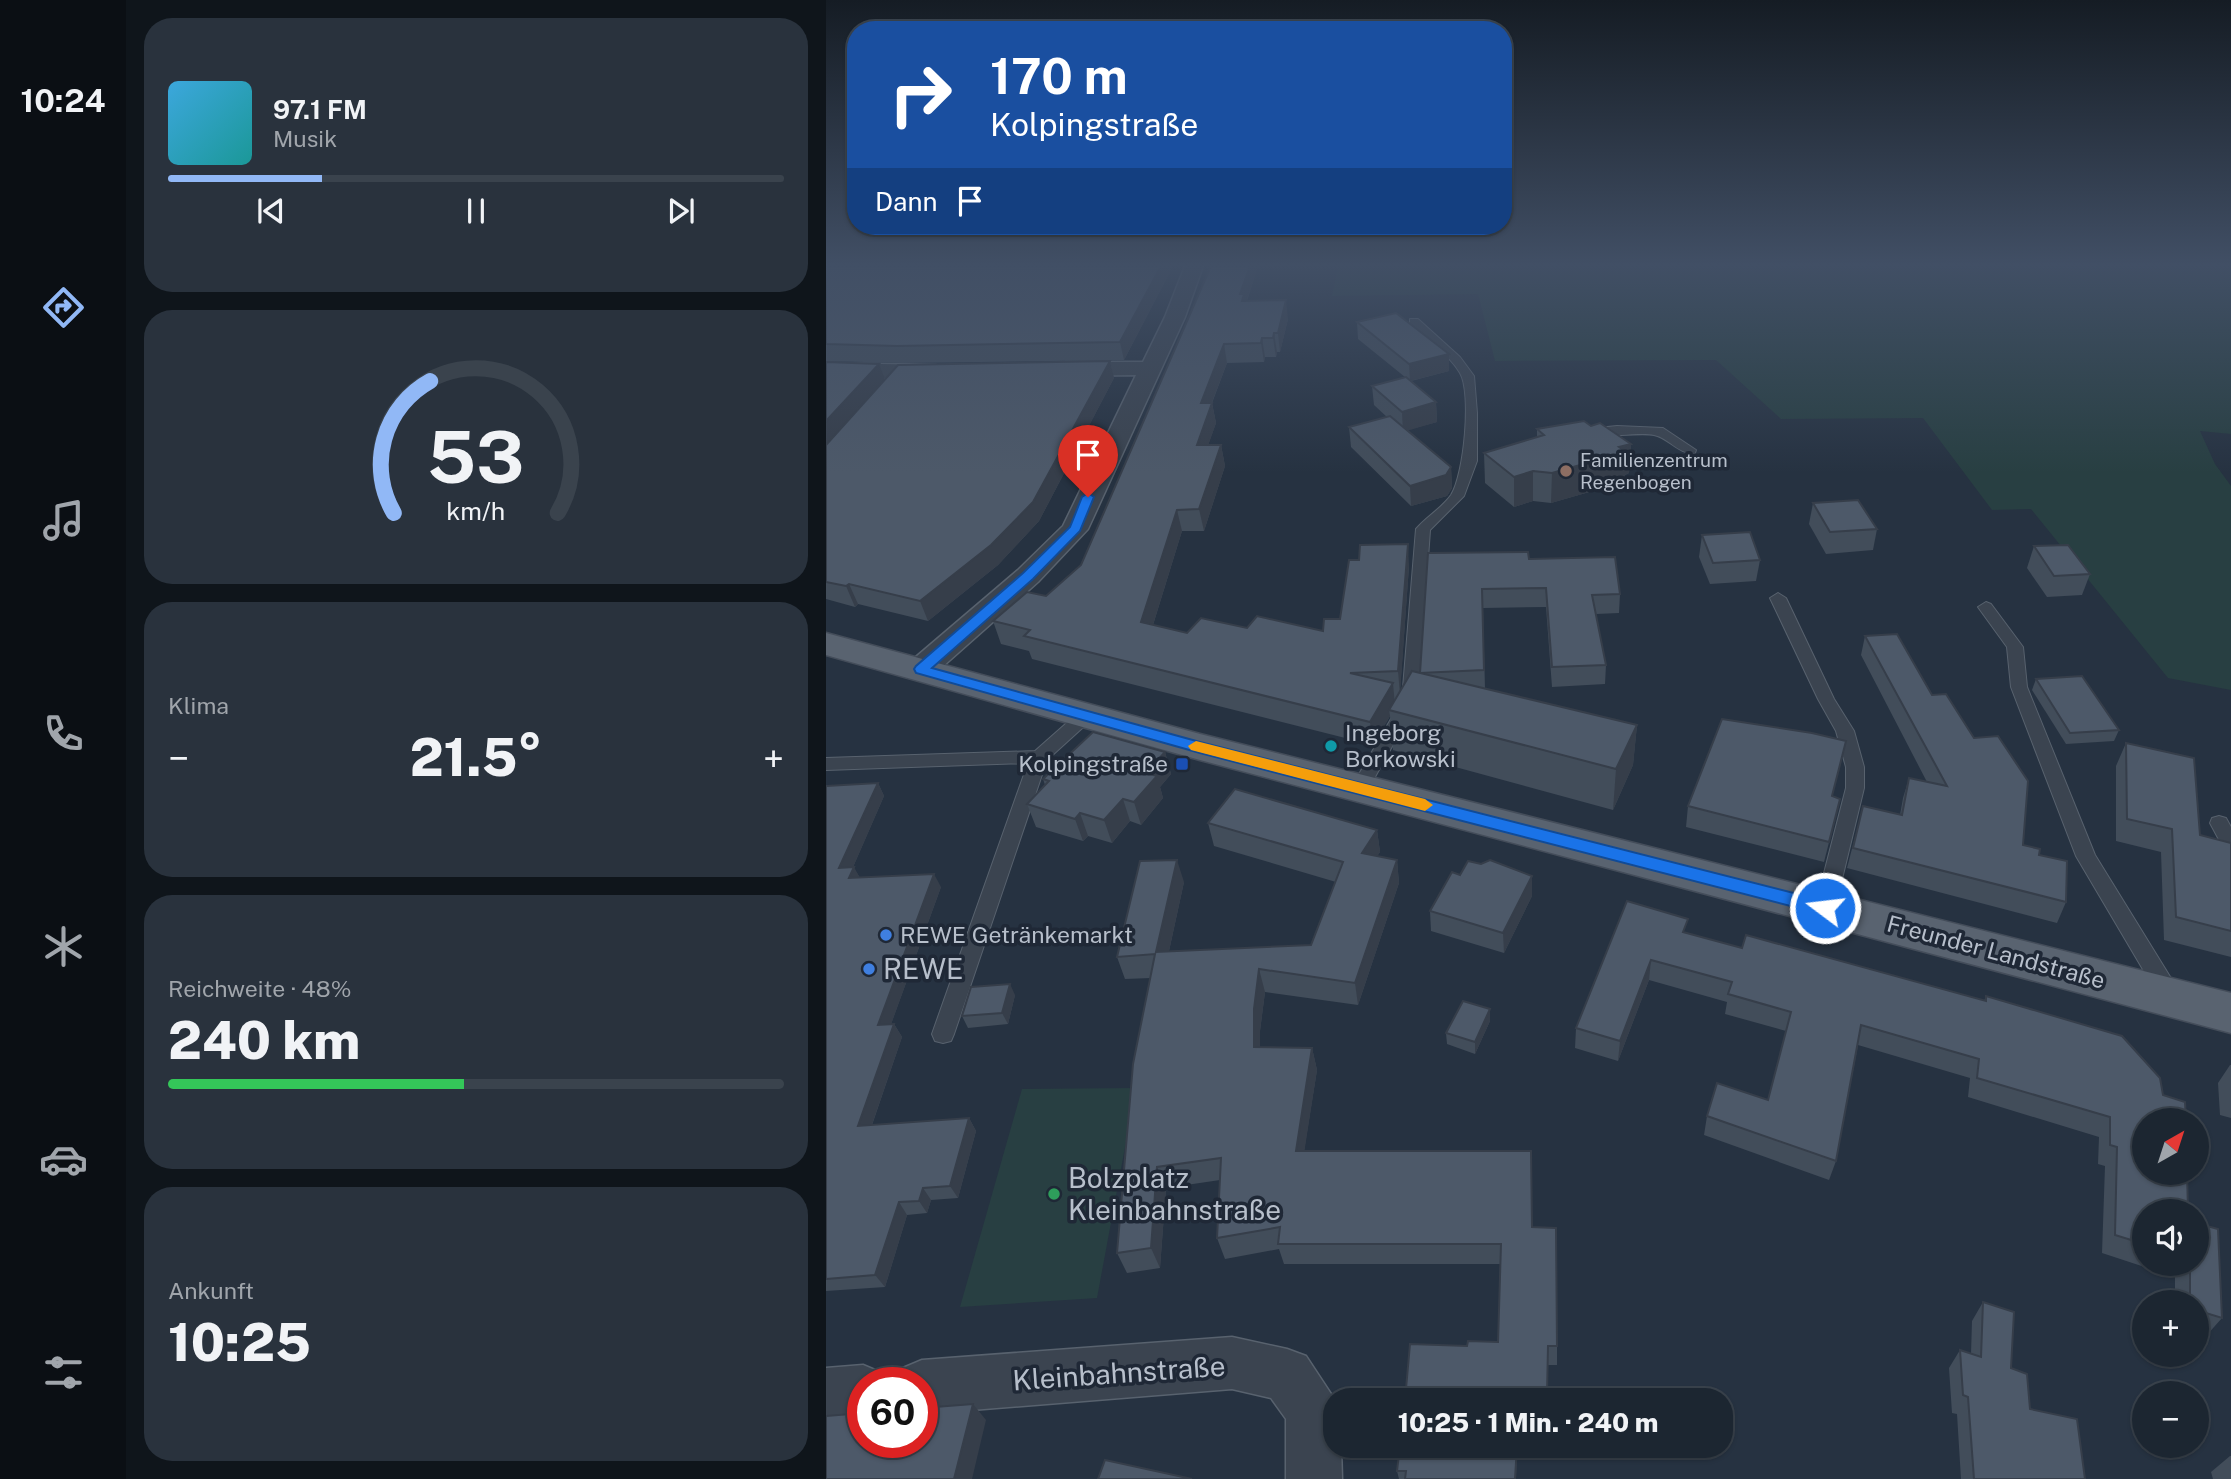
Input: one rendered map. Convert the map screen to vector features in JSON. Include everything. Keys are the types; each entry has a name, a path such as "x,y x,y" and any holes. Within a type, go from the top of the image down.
{"main road":[{"name":"Freunder Landstraße","path":"826,644 1084,716 2231,1013"}],"street":[{"path":"921,669 1028,576 1075,529 1166,335"},
{"path":"1040,370 1150,368"},
{"path":"826,370 899,377 958,372"},
{"name":"Kleinbahnstraße","path":"938,1386 1232,1363 1287,1375 1313,1411 1314,1479"},
{"path":"826,1395 847,1393"}],"lane":[{"path":"1360,788 1410,700 1423,529 1457,496 1476,459 1468,376 1457,359 1428,335"},
{"path":"1580,434 1617,430 1659,431 1690,450"},
{"path":"1778,598 1826,699 1845,732 1855,767 1855,788 1825,908"},
{"path":"1986,607 2015,647 2019,687 2086,856 2171,997"},
{"path":"943,1034 1038,757 1084,716"},
{"path":"826,764 1038,757"},
{"path":"2219,823 2231,844"}],"green space":[{"path":"1488,335 2231,335 2231,434 2200,431 2215,464 2231,486 2231,690 2168,678 2031,509 1992,510 1923,418 1781,419 1716,360 1495,361"},
{"name":"Bolzplatz Kleinbahnstraße","path":"1136,1088 1097,1298 960,1307 1022,1089"}],"building":[{"path":"826,335 1124,335 1120,342 897,346 826,344"},
{"path":"1181,335 1274,335 1273,338 1262,338 1261,343 1224,344 1201,403 1212,403 1197,445 1221,445 1199,509 1177,510 1141,622 1187,633 1201,618 1247,628 1257,616 1323,631 1324,619 1340,619 1349,560 1359,560 1360,545 1408,544 1398,671 1350,673 1393,683 1370,722 1024,636 1030,630 993,621 1027,592 1046,596 1081,565"},
{"path":"1373,335 1424,335 1449,354 1409,364"},
{"path":"1110,361 1033,502 991,545 920,601 849,584 846,586 826,582 826,445 898,365"},
{"path":"826,362 879,364 826,421"},
{"path":"1406,377 1436,402 1402,412 1372,386"},
{"path":"1390,416 1451,467 1446,475 1410,486 1349,427"},
{"path":"1584,421 1591,426 1600,423 1631,444 1619,447 1626,452 1552,473 1533,471 1514,477 1484,453 1544,435 1537,429"},
{"path":"1858,500 1877,529 1830,532 1813,503"},
{"path":"1750,532 1760,560 1713,563 1702,535"},
{"path":"2068,545 2090,574 2054,576 2034,546"},
{"path":"1528,552 1529,559 1615,557 1620,594 1592,595 1606,665 1552,667 1546,588 1482,589 1484,670 1420,673 1428,553"},
{"path":"1897,634 1932,695 1946,694 1974,738 1998,736 2028,781 2023,845 2040,849 2039,855 2067,861 2066,902 1853,848 1863,806 1902,815 1909,778 1947,786 1865,636"},
{"path":"1412,671 1637,725 1616,769 1389,710"},
{"path":"2082,676 2119,730 2070,733 2036,679"},
{"path":"1722,719 1846,741 1832,796 1840,799 1829,842 1688,806"},
{"path":"1093,732 1165,752 1146,773 1157,776 1134,802 1123,799 1104,820 1080,813 1075,819 1027,804 1049,781 1043,779"},
{"path":"2126,743 2194,758 2200,835 2231,843 2231,931 2176,917 2172,829 2127,819"},
{"path":"878,783 839,868 854,867 849,878 934,874 878,1025 894,1024 858,1126 969,1118 950,1186 923,1188 919,1201 899,1202 875,1275 826,1279 826,786"},
{"path":"1235,789 1377,830 1362,853 1397,860 1355,983 1259,969 1254,1009 1254,1047 1312,1048 1296,1151 1531,1151 1532,1227 1556,1228 1557,1346 1548,1346 1547,1388 1406,1388 1410,1344 1467,1346 1468,1341 1498,1342 1501,1244 1278,1244 1280,1227 1217,1238 1221,1158 1157,1167 1151,1248 1117,1253 1133,1064 1155,954 1117,957 1140,861 1177,860 1156,952 1311,945 1343,862 1208,823"},
{"path":"1490,860 1532,876 1503,933 1430,911 1452,872 1460,875 1468,861 1481,864"},
{"path":"1627,901 1688,919 1683,932 1742,948 1746,935 1986,1001 1986,996 2122,1036 2160,1078 2163,1095 2185,1102 2185,1108 2132,1108 2132,1185 2187,1185 2188,1199 2132,1199 2132,1240 2115,1235 2117,1147 2110,1145 2110,1117 1977,1078 1979,1059 1861,1025 1836,1161 1707,1116 1717,1083 1768,1100 1791,1012 1728,994 1732,982 1651,960 1620,1041 1576,1028"},
{"path":"1010,984 1002,1013 962,1016 971,987"},
{"path":"1463,1001 1490,1009 1475,1042 1446,1033"},
{"path":"2209,1227 2218,1229 2222,1318 2209,1314 2209,1290 2190,1290 2190,1276 2209,1276"},
{"path":"1983,1302 2014,1312 2011,1368 2027,1374 2030,1409 2077,1419 2085,1479 1974,1479 1968,1397 1963,1395 1960,1350 1981,1357"},
{"path":"973,1404 954,1479 826,1479 826,1416 847,1414 847,1458 938,1458 938,1407"},
{"path":"1399,1458 1516,1458 1515,1479 1405,1479 1406,1471 1397,1471"},
{"path":"1105,1460 1192,1479 1098,1479"}],"slow traffic":[{"path":"1196,746 1425,805"}],"place":[{"name":"Familienzentrum Regenbogen","path":"1566,471"},
{"name":"Ingeborg Borkowski","path":"1331,746"},
{"name":"Kolpingstraße","path":"1182,764"},
{"name":"REWE Getränkemarkt","path":"886,935"},
{"name":"REWE","path":"869,969"},
{"name":"Bolzplatz Kleinbahnstraße","path":"1054,1194"}],"route":[{"path":"1088,497 1075,529 1028,576 921,669 1200,747 1825,908"}]}
